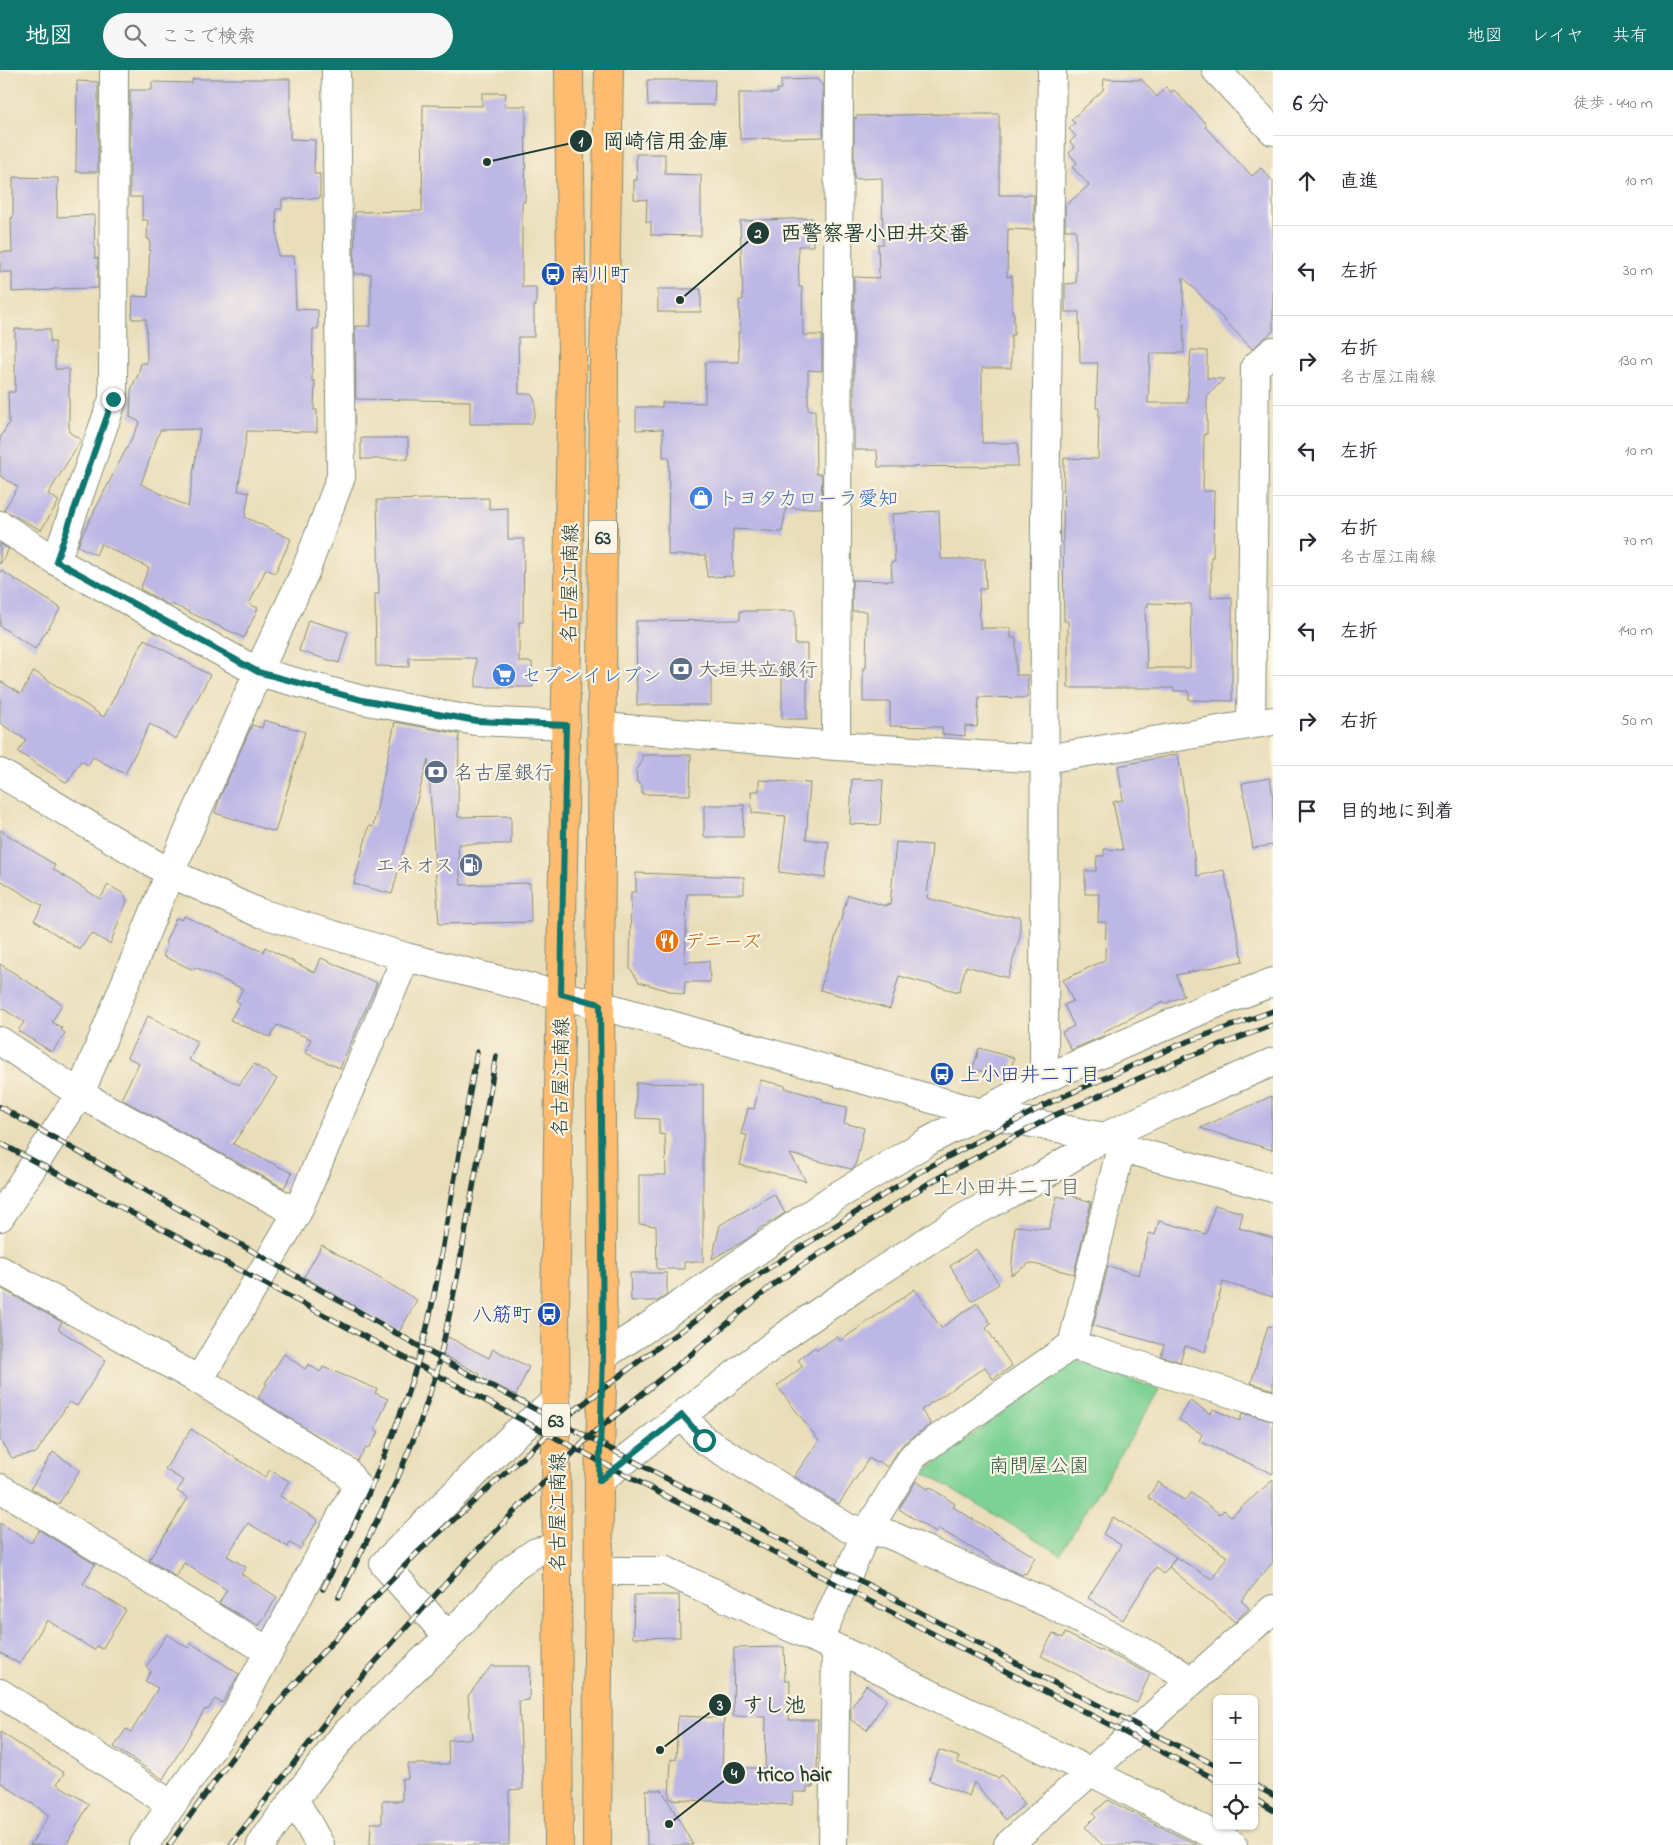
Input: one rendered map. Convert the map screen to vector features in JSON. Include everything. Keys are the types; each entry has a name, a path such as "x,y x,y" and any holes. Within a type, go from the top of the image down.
{"main road":[{"name":"名古屋江南線","path":"559,1845 556,1302 572,362 569,70"},
{"name":"名古屋江南線","path":"597,1845 599,1481 603,1356 600,1004 604,369 609,70"}],"street":[{"path":"56,561 113,399 114,70"},
{"path":"0,1218 80,1094 170,873 258,672 305,572 341,478 336,70"},
{"path":"836,746 839,70"},
{"path":"1044,1078 1044,515 1052,70"},
{"path":"1216,70 1273,131"},
{"path":"602,727 836,746 1045,759 1262,723 1255,366 1273,351"},
{"path":"0,525 56,561 258,672 362,700 476,721 566,725"},
{"path":"0,774 170,873 258,912 406,957 600,1004 982,1114 1113,1142 1273,1188"},
{"path":"199,1380 297,1213 406,957"},
{"path":"603,1356 832,1199 927,1142 982,1114 1044,1078 1213,1005 1273,982"},
{"path":"0,1042 80,1094 297,1213"},
{"path":"599,1481 793,1330 963,1218 1113,1142 1180,1102 1273,1062"},
{"path":"833,1845 827,1644 867,1530 913,1456 1072,1345 1113,1142"},
{"path":"0,1270 199,1380 346,1471 357,1487 236,1713 144,1845"},
{"path":"1072,1345 1273,1406"},
{"path":"448,1637 384,1564 516,1432 556,1401"},
{"path":"682,1415 704,1440 848,1528 888,1534 1050,1604 1166,1664 1191,1681"},
{"path":"0,1488 268,1652"},
{"path":"261,1845 278,1819 344,1735 448,1637 513,1568 536,1552 557,1547"},
{"path":"598,1571 666,1571 827,1644 1091,1772 1233,1845"},
{"path":"1008,1845 1273,1609"},
{"path":"0,1693 172,1806"},
{"path":"294,1799 320,1845"}],"green space":[{"name":"南問屋公園","path":"1073,1359 1160,1390 1060,1554 924,1472"}],"building":[{"path":"192,79 290,79 290,139 315,140 314,174 320,174 320,198 282,199 282,209 276,209 278,256 294,256 296,309 318,310 318,329 313,329 312,381 315,381 314,410 317,410 317,432 247,431 238,491 249,492 245,517 291,539 275,573 266,569 249,604 258,608 244,638 172,604 171,606 140,589 149,568 101,544 96,555 78,546 140,422 130,417 131,390 141,363 147,363 146,319 132,319 133,296 148,297 150,239 147,239 148,220 142,220 142,197 130,197 130,90 152,90 152,82 192,83","holes":["200,429 188,507 141,484 160,430"]},
{"path":"817,79 823,86 823,137 740,139 739,93 777,93 777,89 781,89 781,80"},
{"path":"1104,79 1142,80 1157,97 1166,87 1171,92 1174,90 1207,125 1205,127 1252,176 1261,168 1273,181 1273,331 1252,349 1183,277 1184,353 1150,353 1148,403 1187,403 1191,350 1207,351 1207,378 1224,379 1207,396 1207,434 1204,434 1203,491 1214,491 1211,598 1232,597 1232,701 1189,700 1189,691 1174,691 1174,688 1068,688 1068,621 1064,621 1064,458 1098,459 1099,408 1096,408 1098,363 1080,363 1079,312 1065,312 1065,284 1076,283 1076,230 1065,230 1065,206 1089,185 1072,167 1077,163 1069,153 1075,148 1070,142 1076,136 1069,129 1075,123 1071,120 1103,90","holes":["1148,603 1191,604 1190,668 1147,668 1145,606 1148,606"]},
{"path":"647,80 715,80 714,105 648,105"},
{"path":"77,81 98,82 98,172 76,172"},
{"path":"482,93 506,93 505,106 526,106 525,202 522,202 522,287 536,287 536,306 534,306 534,337 518,337 519,394 531,394 535,401 535,414 531,424 470,424 470,401 356,399 355,326 371,326 371,274 354,274 355,212 422,211 423,105 482,106"},
{"path":"999,114 999,195 1034,195 1034,230 1008,229 1007,277 1012,276 1012,313 1014,313 1014,335 1011,335 1011,368 982,368 982,443 1018,443 1018,466 878,467 877,450 854,450 854,277 879,278 878,244 883,244 882,178 854,179 854,117 856,119 856,116"},
{"path":"636,154 665,154 665,174 701,175 701,236 651,235 651,222 646,222 647,200 634,199 634,180 637,180"},
{"path":"13,177 58,178 57,217 94,215 95,258 98,258 98,288 12,292 12,272 0,272 0,252 12,252"},
{"path":"813,218 813,246 798,246 799,287 802,287 803,335 822,335 822,371 808,370 808,410 815,410 816,474 822,474 821,508 786,508 782,532 733,529 733,576 707,577 706,555 668,555 669,457 663,457 663,429 636,430 636,407 662,407 662,402 705,403 705,362 739,362 739,300 743,300 740,221"},
{"path":"658,289 701,289 701,312 658,312"},
{"path":"15,329 50,329 50,342 55,342 55,369 69,369 69,432 81,440 48,494 59,501 41,530 4,510 18,487 0,476 0,438 9,423 8,392 15,392"},
{"path":"361,438 408,438 408,459 361,459"},
{"path":"489,498 489,509 508,508 508,539 524,539 523,622 519,622 519,662 532,662 533,687 476,687 476,658 409,658 409,667 376,666 375,594 379,594 377,500"},
{"path":"939,511 941,559 985,559 986,589 979,589 980,628 1011,628 1011,638 1016,638 1016,675 1028,675 1027,698 979,697 977,727 965,726 965,736 942,734 942,727 890,726 890,702 863,702 863,668 866,668 867,611 852,611 852,580 892,581 891,562 895,562 892,514"},
{"path":"0,544 9,549 0,564"},
{"path":"0,570 61,608 35,649 0,626"},
{"path":"740,611 795,611 795,644 807,644 807,719 782,719 782,673 711,672 711,705 637,705 636,621 740,620"},
{"path":"308,620 348,632 339,663 299,651"},
{"path":"144,639 210,675 176,739 150,724 125,774 93,757 88,765 81,761 67,783 18,752 26,740 0,723 0,681 21,694 34,671 104,717"},
{"path":"264,720 305,732 275,832 215,813 220,797 232,770 234,771 237,758 252,725 262,728"},
{"path":"395,722 459,734 458,817 511,816 511,844 458,844 461,885 530,883 531,922 439,924 428,759 392,894 354,884 369,826 373,827"},
{"path":"1178,754 1197,876 1224,870 1243,961 1176,975 1184,996 1164,1004 1163,1002 1103,1032 1105,1035 1071,1050 1062,1032 1074,1026 1064,1005 1073,1001 1063,980 1105,960 1106,922 1098,922 1099,894 1085,894 1085,871 1096,871 1097,856 1104,856 1104,849 1123,850 1113,802 1123,800 1118,766"},
{"path":"642,755 691,755 690,795 642,794 642,786 637,782 636,771 642,762"},
{"path":"1270,778 1273,798 1273,845 1253,848 1242,783"},
{"path":"852,779 883,780 880,825 850,824"},
{"path":"759,780 810,783 806,839 829,842 825,878 779,872 786,816 752,813 751,791 759,791"},
{"path":"704,805 744,805 743,837 704,837"},
{"path":"0,830 55,865 53,869 100,899 108,885 124,894 127,901 110,944 91,933 80,950 34,920 43,906 0,880"},
{"path":"896,842 932,845 927,898 994,916 1020,916 1020,936 1008,978 966,966 959,992 899,976 890,1009 820,990 848,895 886,906 886,904 890,905"},
{"path":"636,873 744,877 744,894 687,894 685,962 709,961 710,982 685,982 684,995 639,982 630,968 631,892 636,892"},
{"path":"184,916 263,952 265,947 315,973 321,958 377,983 340,1068 305,1053 311,1039 277,1025 270,1037 230,1020 240,1003 236,1001 243,989 195,967 194,970 163,956 168,944 165,943 176,918 182,920"},
{"path":"0,964 62,1004 52,1022 62,1028 61,1030 65,1033 52,1052 18,1031 24,1022 0,1007"},
{"path":"148,1016 198,1042 189,1060 239,1085 254,1064 277,1079 233,1144 292,1173 284,1188 121,1099 139,1063 127,1057"},
{"path":"979,1048 1014,1058 1008,1079 973,1069"},
{"path":"761,1080 786,1086 785,1088 823,1099 823,1102 847,1107 844,1123 864,1128 855,1167 851,1169 790,1154 806,1181 740,1165 747,1135 741,1134 748,1108 754,1109"},
{"path":"636,1083 703,1084 703,1262 684,1262 684,1269 657,1269 656,1226 639,1224 639,1175 666,1175 665,1135 659,1134 659,1119 636,1118"},
{"path":"1272,1096 1272,1150 1200,1128"},
{"path":"774,1194 785,1213 757,1230 744,1241 712,1259 720,1225"},
{"path":"1066,1194 1091,1202 1074,1274 1030,1263 1011,1275 1015,1226 1049,1229 1057,1196 1065,1198"},
{"path":"1215,1205 1243,1213 1239,1228 1273,1238 1273,1297 1223,1282 1205,1352 1185,1346 1180,1362 1161,1356 1164,1345 1093,1326 1108,1266 1139,1275 1149,1233 1155,1235 1159,1221 1206,1234"},
{"path":"322,1245 417,1300 399,1332 304,1277"},
{"path":"976,1249 999,1284 972,1301 950,1266"},
{"path":"630,1273 667,1273 667,1295 658,1301 631,1301"},
{"path":"0,1288 62,1322 58,1329 106,1360 77,1406 69,1402 36,1453 12,1458 0,1440"},
{"path":"915,1289 941,1328 977,1303 991,1324 986,1328 1012,1366 993,1379 985,1367 921,1410 931,1424 904,1443 887,1467 869,1458 839,1504 794,1476 819,1441 777,1386 803,1366 798,1360 815,1347 817,1350 837,1336 840,1341"},
{"path":"1268,1326 1273,1327 1273,1390 1251,1383"},
{"path":"448,1337 489,1358 493,1349 529,1367 516,1395 479,1377 480,1374 439,1353"},
{"path":"284,1354 305,1369 308,1364 320,1372 323,1367 377,1389 375,1393 388,1399 375,1429 379,1432 368,1449 366,1448 357,1461 258,1398 267,1384 265,1383"},
{"path":"1190,1401 1211,1414 1213,1409 1240,1421 1242,1413 1273,1421 1273,1474 1199,1441 1202,1434 1179,1420"},
{"path":"191,1429 265,1477 270,1470 289,1481 280,1496 318,1520 300,1549 290,1543 288,1547 248,1523 227,1556 246,1567 241,1574 277,1597 259,1626 219,1603 227,1590 184,1563 176,1577 149,1560 188,1498 177,1491 184,1481 165,1469"},
{"path":"53,1452 80,1470 58,1505 31,1488"},
{"path":"1273,1480 1273,1562 1241,1601 1249,1608 1235,1622 1169,1567 1176,1557 1212,1579 1227,1557 1148,1497 1158,1482 1185,1501 1191,1493 1220,1514 1224,1510 1231,1516"},
{"path":"916,1481 928,1489 930,1487 955,1504 953,1507 1035,1557 1026,1574 1022,1575 1006,1568 939,1529 936,1533 899,1509"},
{"path":"1113,1517 1176,1557 1164,1574 1156,1567 1123,1620 1088,1598 1121,1545 1103,1534"},
{"path":"0,1523 31,1543 39,1530 95,1564 83,1584 126,1610 102,1649 97,1646 94,1650 47,1620 20,1664 0,1653"},
{"path":"634,1595 679,1595 680,1637 633,1638"},
{"path":"1053,1633 1063,1638 1065,1633 1150,1674 1137,1703 1041,1656"},
{"path":"167,1634 188,1648 191,1643 239,1674 222,1703 215,1699 208,1710 205,1709 163,1779 114,1747 126,1729 131,1732 158,1688 145,1681 151,1671 146,1667"},
{"path":"784,1647 785,1680 790,1680 789,1720 818,1720 817,1775 813,1775 813,1787 807,1787 807,1792 793,1792 792,1805 669,1799 671,1759 676,1760 678,1716 724,1718 722,1768 765,1768 766,1717 733,1716 734,1648"},
{"path":"491,1666 530,1666 529,1700 519,1701 523,1789 509,1790 509,1845 370,1845 371,1823 382,1823 382,1801 402,1801 402,1779 408,1779 408,1764 449,1764 448,1740 472,1739 468,1696"},
{"path":"866,1685 887,1699 867,1730 851,1720 851,1708"},
{"path":"0,1732 64,1773 57,1784 89,1804 66,1845 30,1845 49,1815 0,1782"},
{"path":"939,1750 959,1757 957,1762 998,1778 1002,1775 1025,1804 1006,1820 974,1782 969,1796 929,1780"},
{"path":"646,1790 662,1790 693,1845 647,1845"},
{"path":"1108,1800 1197,1845 1102,1845 1085,1827 1096,1816 1093,1813"}],"railway":[{"path":"169,1845 231,1759 275,1707 318,1657 419,1551 574,1411 643,1358 764,1271 921,1171 1051,1102 1181,1044 1273,1011"},
{"path":"231,1845 350,1690 448,1581 512,1514 591,1435 689,1356 775,1283 929,1183 1055,1115 1188,1057 1273,1025"},
{"path":"323,1589 377,1474 411,1385 420,1354 436,1285 477,1052"},
{"path":"339,1597 396,1482 420,1423 438,1368 458,1273 496,1056"},
{"path":"0,1107 459,1369 1035,1673 1213,1764"},
{"path":"0,1143 671,1499 1213,1778"},
{"path":"1258,1787 1273,1795"},
{"path":"1258,1801 1273,1810"}],"place":[{"name":"岡崎信用金庫","path":"487,162"},
{"name":"南川町","path":"553,274"},
{"name":"西警察署小田井交番","path":"680,300"},
{"name":"トヨタカローラ愛知","path":"701,498"},
{"name":"大垣共立銀行","path":"681,669"},
{"name":"セブンイレブン","path":"504,675"},
{"name":"名古屋銀行","path":"436,772"},
{"name":"エネオス","path":"471,865"},
{"name":"デニーズ","path":"667,941"},
{"name":"上小田井二丁目","path":"942,1074"},
{"name":"八筋町","path":"549,1314"},
{"name":"すし池","path":"660,1750"},
{"name":"trico hair","path":"669,1824"}],"district":[{"name":"上小田井二丁目","path":"1007,1187"}],"route":[{"path":"113,399 56,561 258,672 362,700 476,721 566,725 561,994 600,1004 601,1307 603,1356 599,1481 682,1415 704,1440"}]}
